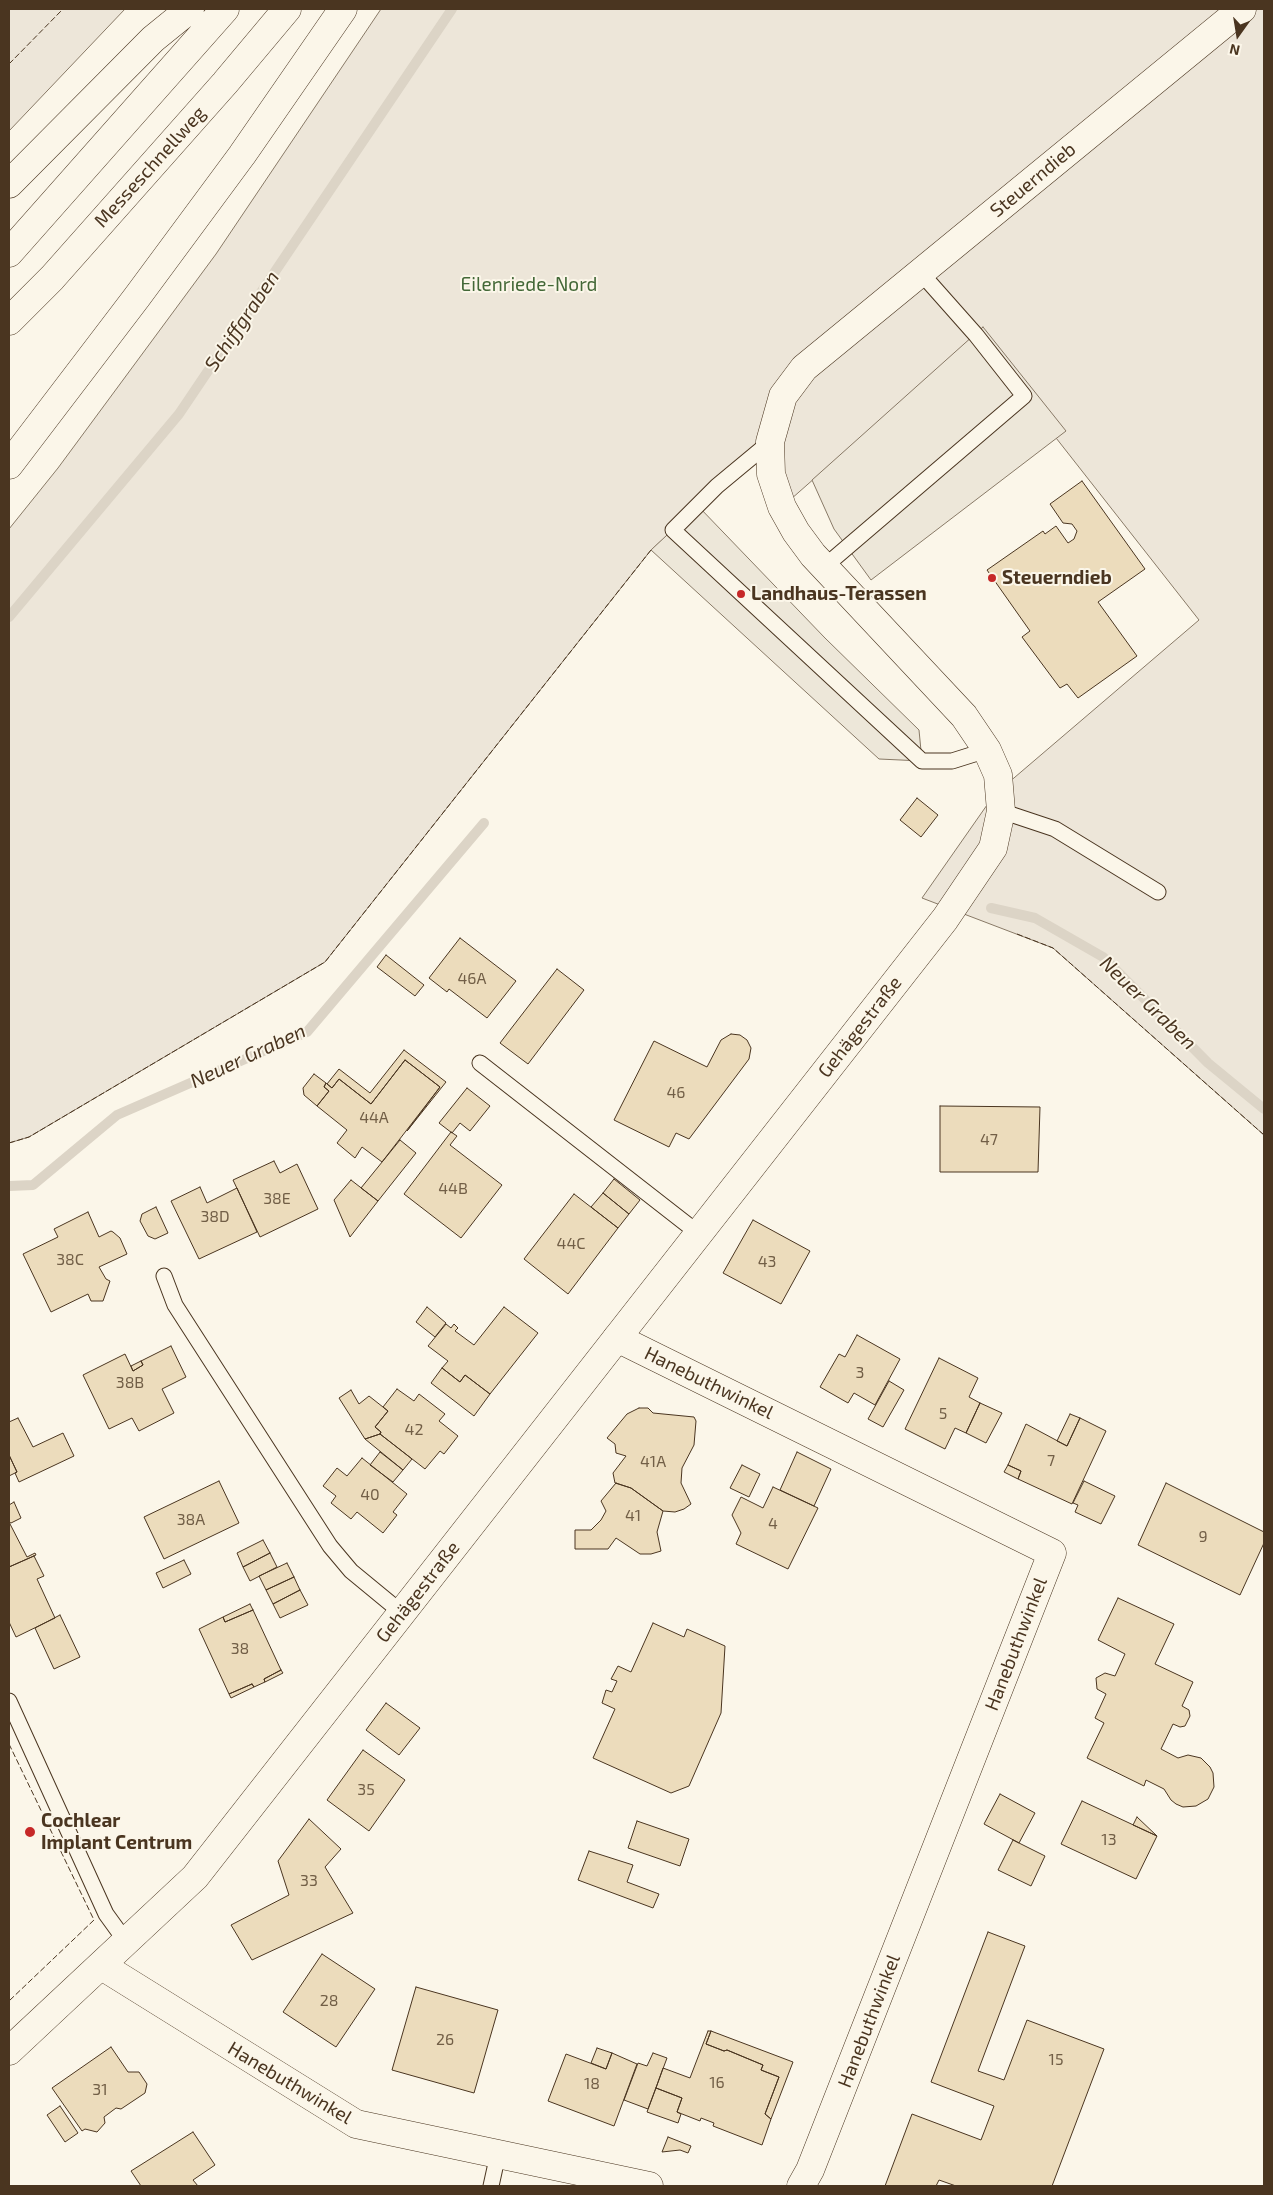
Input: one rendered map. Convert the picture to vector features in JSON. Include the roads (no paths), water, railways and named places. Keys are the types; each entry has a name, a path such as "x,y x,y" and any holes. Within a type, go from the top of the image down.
{"main road":[{"path":"9,184 153,39 190,9"},
{"path":"9,253 224,9"},
{"name":"Messeschnellweg","path":"9,320 65,263 225,83 287,9"},
{"path":"9,465 242,155 342,9"},
{"name":"Steuerndieb","path":"1001,811 998,775 987,750 964,716 824,567 796,532 782,507 771,474 770,442 783,396 804,368 1242,9"},
{"name":"Gehägestraße","path":"9,2050 127,1943 196,1877 945,919 993,848 1001,811"},
{"name":"Hanebuthwinkel","path":"617,1338 1052,1553 810,2170 801,2186"},
{"name":"Hanebuthwinkel","path":"102,1966 356,2124 650,2186"}],"lane":[{"path":"824,567 1024,396 976,335 921,273"},
{"path":"770,442 717,486 673,530 922,761 952,761 987,750"},
{"path":"1001,811 1055,829 1158,892"},
{"path":"480,1063 698,1233"},
{"path":"164,1276 175,1305 330,1546 351,1571 402,1613"},
{"path":"9,1702 106,1914 127,1943"},
{"path":"491,2186 498,2154"}],"waterway":[{"name":"Schiffgraben","path":"9,617 179,414 452,9"},
{"name":"Neuer Graben","path":"9,1186 33,1185 117,1115 307,1032 484,823"},
{"name":"Neuer Graben","path":"991,908 1035,918 1103,957 1208,1063 1264,1109"}],"place":[{"name":"Steuerndieb","path":"992,578"},
{"name":"Landhaus-Terassen","path":"741,594"},
{"name":"Cochlear Implant Centrum","path":"30,1832"}],"park label":[{"name":"Eilenriede-Nord","path":"529,285"}]}
